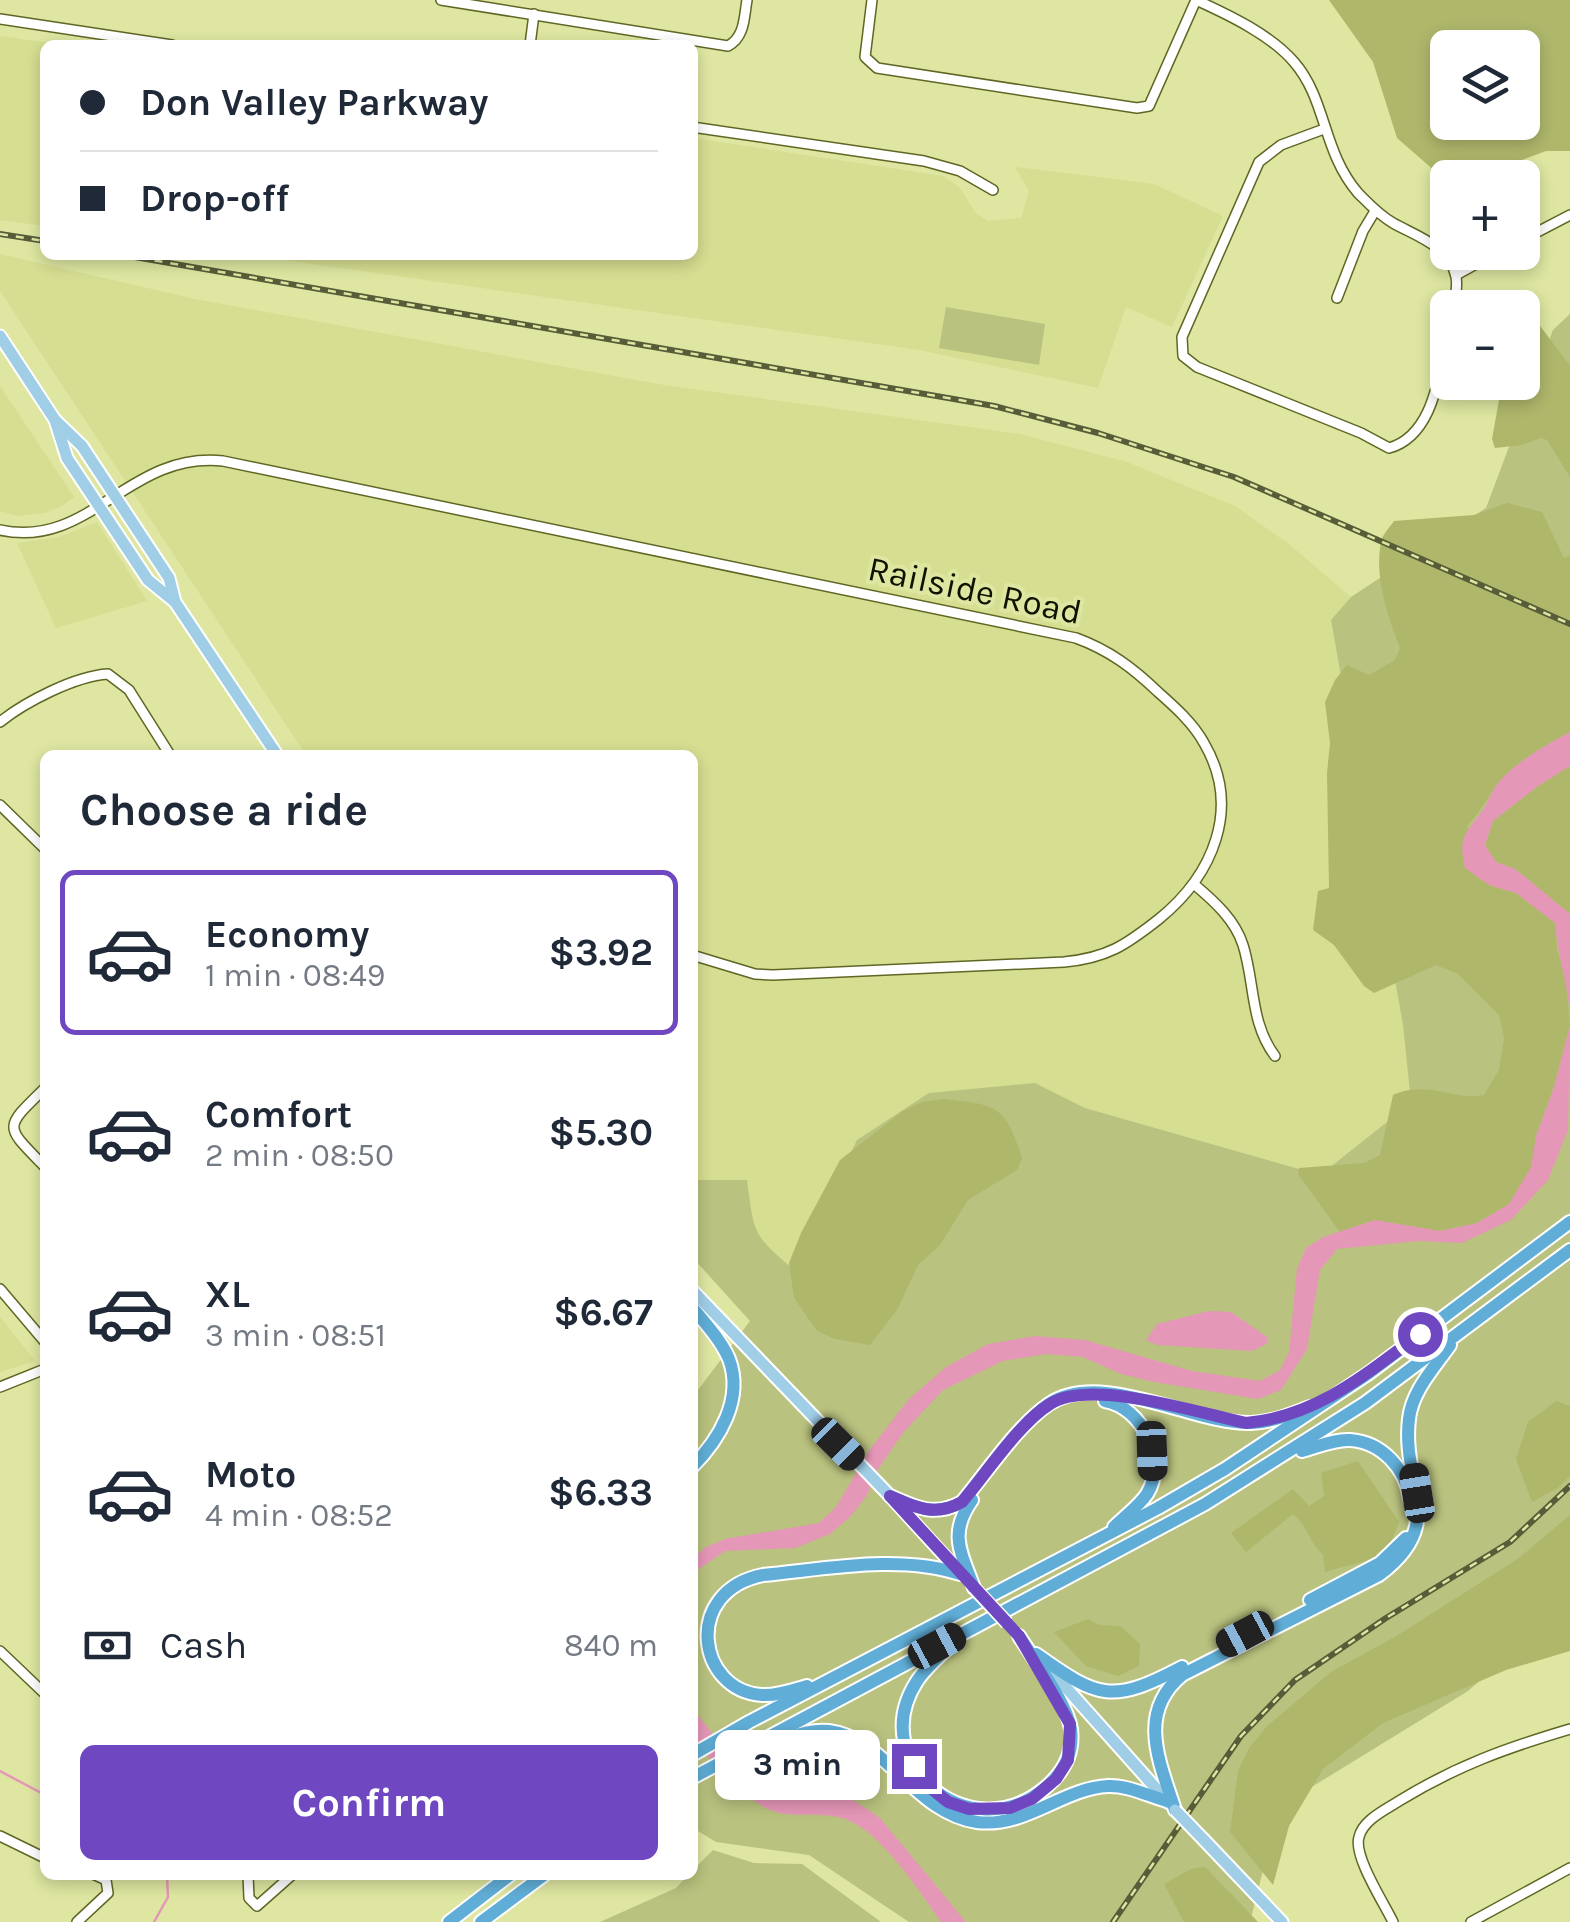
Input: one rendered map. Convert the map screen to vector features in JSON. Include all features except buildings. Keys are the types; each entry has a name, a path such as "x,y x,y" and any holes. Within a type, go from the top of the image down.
{"highway":[{"path":"698,1752 1225,1468 1331,1398 1570,1222"},
{"path":"698,1775 1190,1512 1281,1458 1365,1403 1570,1250"},
{"path":"698,1315 728,1357 732,1398 725,1423 698,1461"},
{"path":"1171,1806 1153,1732 1162,1696 1182,1675 1379,1574 1400,1559 1411,1543 1418,1511 1409,1418 1416,1393 1458,1335"},
{"path":"890,1496 920,1510 948,1510 962,1502 1036,1414 1071,1394 1100,1393 1246,1423 1282,1418 1331,1398"},
{"path":"966,1580 958,1545 961,1516 1041,1419 1062,1404 1110,1401 1130,1413 1145,1429 1154,1476 1146,1494 1109,1533"},
{"path":"1036,1654 1090,1688 1118,1693 1144,1688 1380,1563 1406,1539 1410,1522 1408,1488 1396,1464 1378,1449 1350,1440 1281,1458"},
{"path":"829,1680 760,1695 738,1687 716,1667 708,1647 708,1624 716,1602 736,1582 762,1575 902,1564 937,1567 966,1580"},
{"path":"964,1632 918,1678 907,1700 904,1745 927,1785 948,1802 994,1811 1032,1799 1056,1779 1068,1760 1070,1724 1019,1636"},
{"path":"748,1746 768,1745 806,1731 832,1731 856,1741 934,1807 957,1818 980,1822 1020,1817 1108,1786 1171,1806"},
{"path":"448,1922 503,1880"},
{"path":"482,1922 537,1880"}],"main road":[{"path":"0,336 55,420 82,446 169,578 175,602"},
{"path":"55,420 67,458 98,505 148,580 175,602 274,750"},
{"path":"698,1296 890,1496 1171,1806 1282,1922"}],"street":[{"path":"441,0 692,40"},
{"path":"698,41 728,46 738,41 747,0"},
{"path":"872,0 865,58 877,68 1137,108 1149,106 1196,0 1266,39 1292,60 1310,85 1345,177 1375,211 1428,240 1456,275 1455,290"},
{"path":"531,40 534,14"},
{"path":"0,19 139,40"},
{"path":"698,128 924,161 960,171 993,190"},
{"path":"1324,129 1281,145 1258,162 1180,346 1188,362 1389,448 1402,442 1428,410 1431,400"},
{"path":"1336,298 1366,223 1375,211"},
{"path":"1540,231 1570,215"},
{"path":"1456,275 1465,270"},
{"name":"Railside Road","path":"0,530 40,534 60,528 148,474 198,460 223,462 1097,646 1132,668 1183,714 1212,760 1220,792 1214,850 1195,885 1171,909 1109,954 1092,959 772,975 755,974 698,957"},
{"path":"0,722 20,706 108,674 129,690 167,750"},
{"path":"0,804 40,845"},
{"path":"1195,885 1223,911 1238,934 1246,956 1258,1027 1276,1056"},
{"path":"40,1093 13,1120 12,1128 15,1137 40,1162"},
{"path":"0,1289 40,1336"},
{"path":"0,1387 40,1372"},
{"path":"0,1651 40,1689"},
{"path":"1393,1922 1360,1856 1358,1838 1363,1828 1378,1814 1443,1774 1570,1729"},
{"path":"0,1836 40,1856"},
{"path":"1471,1922 1570,1868"},
{"path":"77,1922 108,1893 106,1880"},
{"path":"248,1880 252,1903 259,1905 286,1880"}],"shaded area":[{"path":"1329,0 1570,0 1570,151 1546,151 1522,160 1430,160 1430,167 1397,138 1373,62"},
{"path":"0,36 40,42 40,225 0,220"},
{"path":"698,139 943,176 959,187 976,213 988,221 1021,218 1029,191 1015,167 1154,184 1223,216 1172,327 1126,307 1098,388 919,350 284,260 698,260"},
{"path":"0,254 195,299 664,385 1020,434 1127,462 1235,506 1289,544 1351,597 1331,620 1403,1025 1411,1103 1320,1175 1085,1108 1035,1083 803,1251 791,1267 761,1242 753,1228 747,1180 698,1180 698,750 303,750 0,291"},
{"path":"946,307 1045,324 1039,365 939,348"},
{"path":"1570,314 1570,1604 1468,1691 1279,1807 1250,1922 909,1922 809,1855 716,1842 698,1831 698,1390 750,1321 698,1264 698,1180 747,1180 751,1210 761,1238 791,1267 803,1251 857,1140 929,1093 1035,1083 1085,1108 1320,1175 1411,1103 1403,1025 1331,620 1351,597 1486,508 1527,400 1540,400 1540,365 1553,330"},
{"path":"1540,326 1570,366 1570,477 1547,440 1495,448 1492,439 1499,400 1540,400"},
{"path":"0,386 74,497 62,506 45,513 17,516 0,511"},
{"path":"1507,503 1542,512 1564,558 1570,555 1570,732 1511,770 1467,826 1489,885 1516,893 1556,923 1570,1025 1536,1136 1532,1167 1509,1204 1477,1223 1439,1231 1375,1220 1340,1232 1298,1174 1299,1168 1364,1163 1380,1155 1393,1095 1418,1089 1484,1095 1499,1070 1504,1038 1499,1015 1458,974 1436,965 1374,993 1364,986 1334,945 1313,930 1318,891 1329,888 1330,743 1325,702 1347,665 1369,675 1395,660 1400,648 1379,569 1382,539 1394,521 1474,515"},
{"path":"97,522 147,601 56,628 17,543 59,537"},
{"path":"1570,732 1570,766 1493,821 1485,845 1496,862 1515,869 1570,914 1570,1013 1555,923 1516,893 1489,885 1465,868 1462,850 1467,831 1505,775"},
{"path":"1570,766 1570,914 1515,869 1496,862 1485,846 1493,821"},
{"path":"1570,1025 1568,1130 1548,1180 1511,1220 1462,1243 1418,1241 1337,1249 1320,1270 1307,1349 1281,1390 1258,1399 1154,1382 1121,1374 1083,1357 1046,1354 1003,1361 943,1390 903,1433 850,1517 830,1534 795,1548 725,1551 698,1570 698,1554 725,1539 819,1523 836,1507 870,1449 909,1399 946,1367 988,1344 1035,1336 1085,1340 1192,1371 1260,1381 1280,1370 1289,1352 1297,1269 1306,1248 1323,1237 1375,1220 1440,1231 1477,1223 1509,1204 1531,1167 1536,1136"},
{"path":"944,1099 977,1103 997,1111 1010,1127 1022,1158 1017,1170 968,1200 940,1245 918,1265 897,1310 870,1345 835,1339 817,1331 794,1298 789,1263 840,1160 903,1111 922,1102"},
{"path":"1209,1311 1231,1312 1267,1337 1268,1343 1252,1351 1157,1345 1146,1340 1157,1324"},
{"path":"0,1317 35,1361 0,1372"},
{"path":"1556,1401 1570,1406 1570,1476 1558,1488 1532,1502 1516,1459 1528,1422"},
{"path":"1358,1461 1399,1522 1387,1546 1372,1558 1325,1572 1323,1555 1293,1514 1246,1552 1231,1533 1293,1489 1309,1506 1324,1496 1321,1473"},
{"path":"1570,1515 1570,1651 1506,1670 1383,1723 1323,1769 1289,1826 1273,1885 1230,1832 1238,1771 1249,1748 1267,1726 1331,1672 1398,1635 1519,1558"},
{"path":"1088,1619 1099,1625 1120,1626 1140,1644 1139,1666 1118,1676 1086,1666 1054,1632"},
{"path":"698,1715 737,1764 768,1788 822,1792 855,1801 880,1818 966,1922 941,1922 891,1855 856,1824 835,1816 773,1811 738,1789 698,1742"},
{"path":"713,1850 754,1863 802,1864 881,1922 600,1922 676,1888 683,1880 698,1880 698,1865"},
{"path":"1205,1867 1258,1922 1184,1922 1164,1884 1191,1869"}],"waterway":[{"path":"0,1771 40,1792"},
{"path":"154,1922 168,1897 167,1880"}],"railway":[{"path":"0,234 40,240"},
{"path":"152,260 994,406 1098,433 1234,477 1570,624"},
{"path":"1113,1922 1241,1736 1295,1680 1386,1618 1510,1542 1570,1486"}],"route":[{"path":"914,1766 927,1785 948,1802 969,1809 1010,1808 1032,1799 1056,1779 1068,1760 1070,1724 1019,1636 890,1496 920,1510 948,1510 962,1502 1036,1414 1071,1394 1100,1393 1246,1423 1264,1422 1331,1398 1420,1334"}]}
